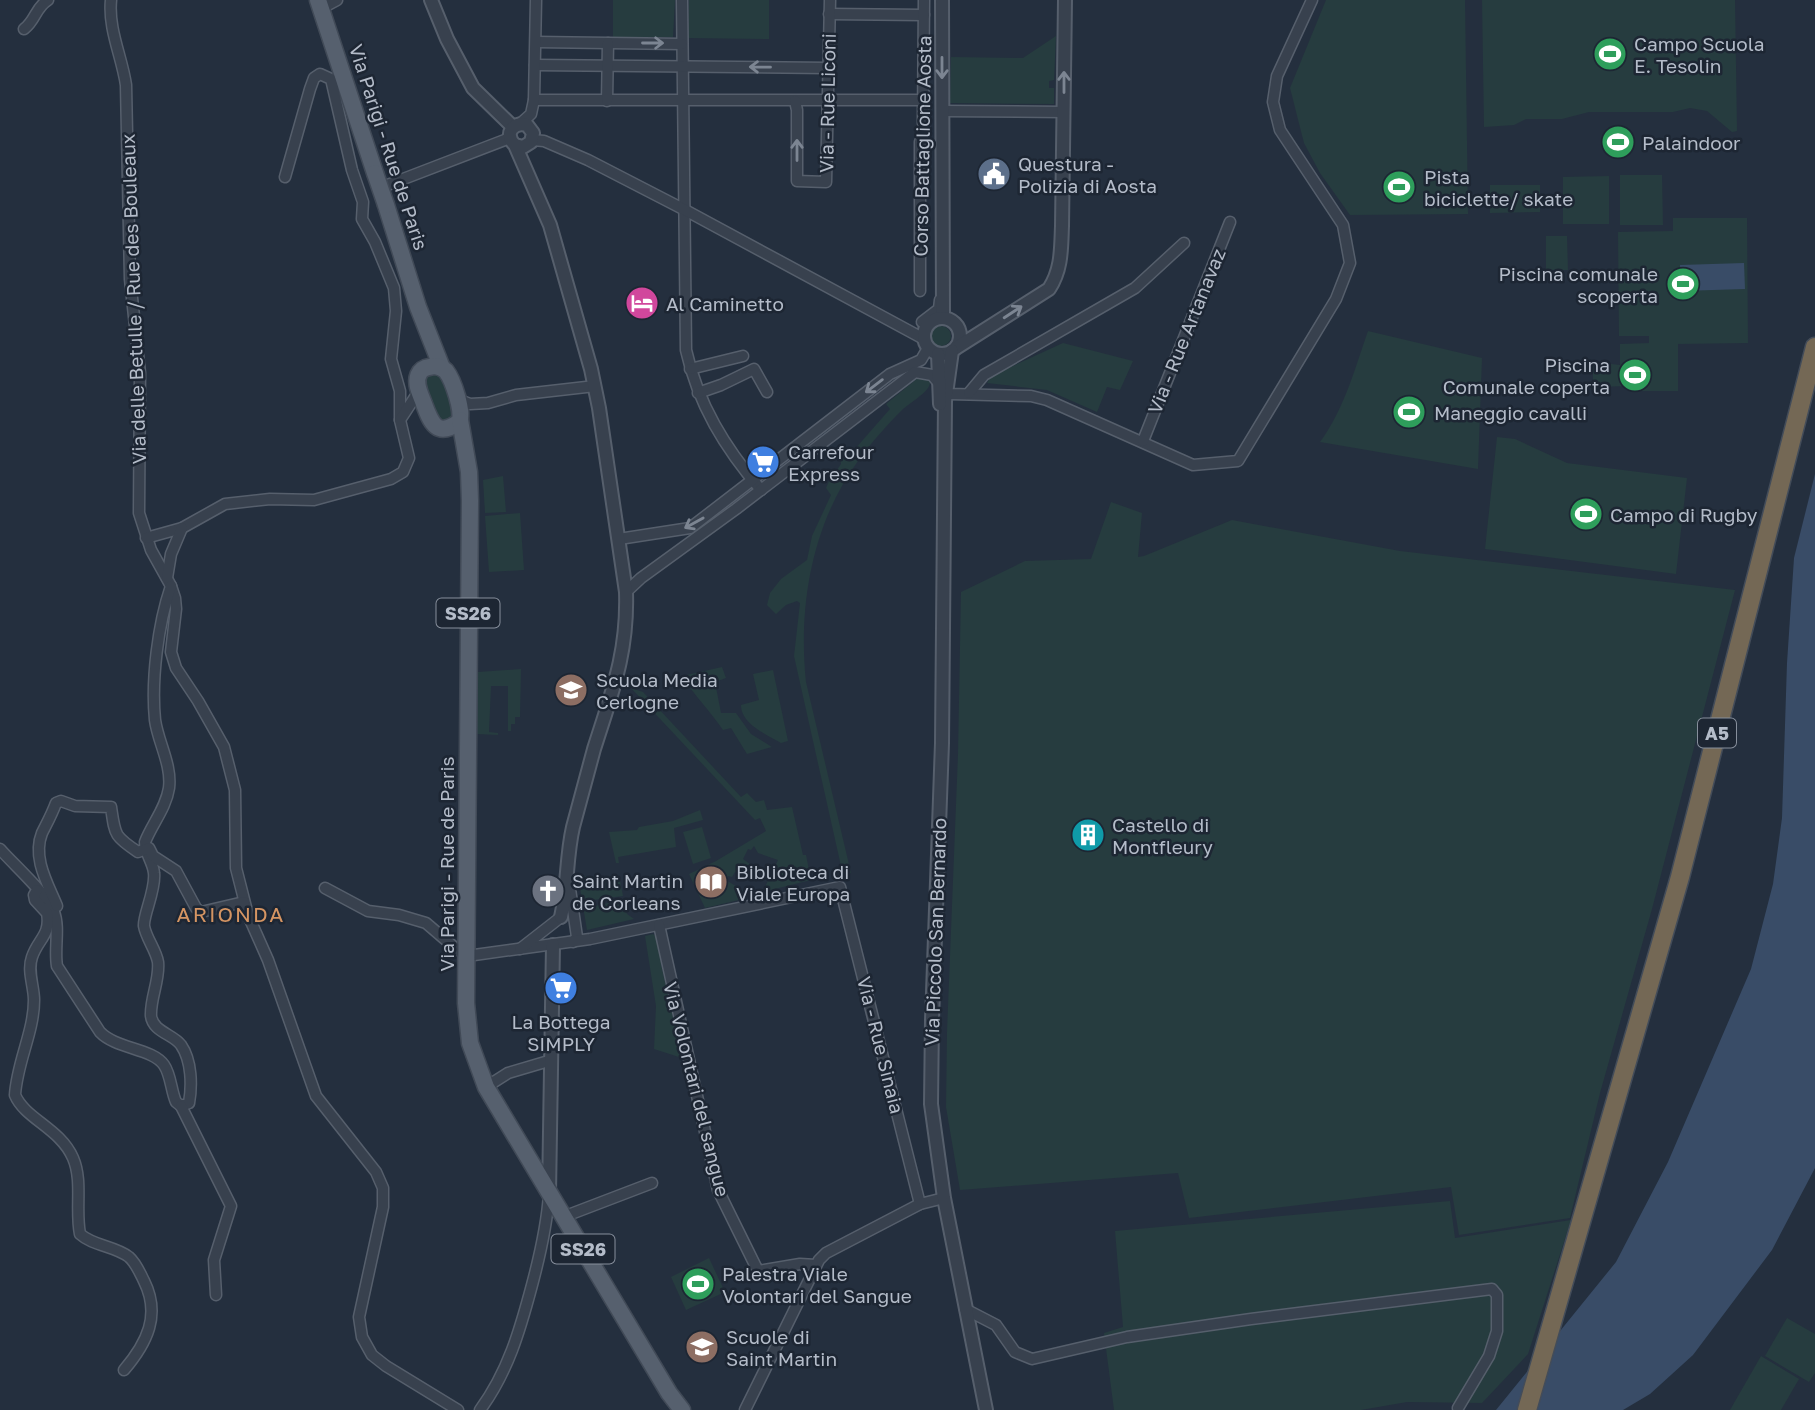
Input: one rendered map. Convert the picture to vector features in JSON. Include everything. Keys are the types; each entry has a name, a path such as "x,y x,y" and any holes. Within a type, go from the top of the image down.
{"highway":[{"name":"A5","path":"1538,1410 1680,877 1815,347"},
{"name":"A5","path":"1527,1410 1691,878 1815,391"}],"main road":[{"name":"Via Parigi - Rue de Paris","path":"320,4 380,179 418,307 457,399 469,472 467,1023 470,1042 486,1087 682,1410"},
{"name":"Via Parigi - Rue de Paris","path":"418,307 422,341 419,382 428,415 433,425 444,429 457,440 469,488"},
{"path":"419,382 429,367 442,368"},
{"path":"444,429 452,427 461,418"}],"street":[{"path":"24,29 32,23 37,9 48,0"},
{"name":"Via delle Betulle / Rue des Bouleaux","path":"111,0 110,20 124,67 126,85 130,279 139,373 138,513 146,538 169,582 176,609 171,652 176,668 224,747 235,790 236,868 244,902 276,982 316,1096 341,1131 365,1156 383,1188 383,1207 359,1317 362,1337 372,1355 386,1366 458,1410"},
{"path":"320,4 337,0"},
{"path":"431,0 473,88 524,146 532,140 560,147 685,210 849,300 894,320 910,323 939,318 951,320 960,333 960,341 954,350"},
{"path":"515,133 531,114 534,100 536,0"},
{"path":"682,0 685,340 690,369 709,418 761,490"},
{"name":"Via - Rue Liconi","path":"795,101 797,181 826,182 830,0"},
{"name":"Corso Battaglione Aosta","path":"920,291 920,142 925,130 924,0"},
{"name":"Corso Battaglione Aosta","path":"939,318 944,275 942,0"},
{"path":"894,320 933,350 954,350 1049,289 1057,276 1061,261 1065,0"},
{"path":"946,393 1031,396 1047,400 1192,464 1238,461 1336,299 1350,263 1343,225 1280,130 1273,102 1277,76 1312,0"},
{"path":"829,14 923,15"},
{"path":"536,42 682,44"},
{"path":"607,101 608,43"},
{"path":"535,65 828,68"},
{"path":"146,538 182,528 225,504 270,499 314,500 370,486 399,475 407,467 409,458 400,391 391,359 396,299 394,288 375,242 362,219 363,202 354,180 331,79 326,75 320,74 314,78 285,177"},
{"path":"534,100 924,100"},
{"path":"943,111 1064,112"},
{"path":"380,179 515,133 527,125 532,130 532,140"},
{"path":"925,130 943,130"},
{"path":"515,133 550,225 595,386 626,592 624,654 569,846 568,876 574,937"},
{"path":"363,202 371,193"},
{"name":"Via - Rue Artanavaz","path":"1143,441 1230,222"},
{"path":"966,394 984,375 1135,288 1184,243"},
{"name":"Corso Battaglione Aosta","path":"922,322 939,309 944,275"},
{"path":"626,592 915,372 933,350 929,323 939,318"},
{"path":"619,538 690,528 890,374 921,360 933,350"},
{"name":"Via Piccolo San Bernardo","path":"933,350 941,389 946,393"},
{"name":"Via Piccolo San Bernardo","path":"933,350 946,449"},
{"name":"Via Piccolo San Bernardo","path":"954,350 946,393 942,743 931,1062 932,1104 944,1198 986,1410"},
{"path":"690,369 743,356"},
{"path":"698,393 754,369 767,392"},
{"path":"394,371 409,374 419,382 402,417"},
{"path":"915,372 932,374 937,382"},
{"path":"457,399 470,404 488,403 516,396 595,386"},
{"name":"Via Piccolo San Bernardo","path":"946,449 948,414 953,404 966,394"},
{"path":"461,418 488,403"},
{"path":"402,417 416,411 428,415"},
{"path":"181,1106 189,1103 191,1090 188,1065 180,1043 153,1024 151,1015 158,960 144,926 152,897 154,872 145,850 150,830 166,801 170,779 155,720 154,675 171,554 182,528"},
{"path":"56,929 61,916 42,875 39,850 41,835 56,803 61,801 75,806 111,807 114,832 138,852 149,848 153,856 176,871 196,908 201,912 244,902"},
{"path":"0,849 49,901 56,929 57,966 100,1032 107,1040 143,1052 164,1065 176,1102 181,1106 231,1206 214,1259 216,1295"},
{"path":"480,1410 508,1366 527,1309 548,1216 554,945 568,876"},
{"name":"Via - Rue Sinaia","path":"659,925 840,887 920,1204"},
{"path":"325,888 368,911 399,915 426,923 467,956 554,945 574,937 590,939 659,925"},
{"path":"37,890 35,900 47,913 48,921 47,930 31,958 33,1016 19,1066 15,1095 25,1109 47,1125 64,1143 74,1159 80,1234 86,1240 128,1256 148,1289 152,1322 138,1354 124,1370"},
{"path":"520,949 561,917"},
{"path":"561,917 566,918 574,937"},
{"name":"Via Volontari del sangue","path":"659,925 718,1190 758,1271 800,1264 816,1265"},
{"path":"486,1087 508,1073 552,1060"},
{"path":"564,1216 652,1183"},
{"path":"744,1410 816,1265 826,1252 920,1204 944,1198"},
{"path":"965,1309 996,1325 1015,1352 1032,1359 1127,1336 1492,1289 1497,1295 1497,1331 1489,1356 1458,1408"},
{"path":"669,1392 677,1410"}],"green space":[{"path":"613,0 675,0 673,37 613,37"},
{"path":"689,0 769,0 769,39 688,38"},
{"path":"1326,0 1465,0 1468,214 1350,215 1320,173 1304,143 1290,88"},
{"name":"Campo Scuola E. Tesolin","path":"1482,0 1735,0 1737,131 1732,132 1707,111 1690,108 1673,112 1589,112 1562,119 1526,119 1514,125 1484,127"},
{"path":"1056,36 1054,80 1049,81 1049,88 1054,88 1054,104 950,103 951,57 1023,58"},
{"path":"1620,175 1662,175 1663,225 1620,225"},
{"path":"1609,176 1609,224 1563,224 1563,177"},
{"path":"1490,185 1540,185 1540,212 1490,213"},
{"name":"Piscina comunale scoperta","path":"1673,218 1747,218 1748,343 1678,344 1678,391 1630,391 1630,386 1593,387 1593,362 1620,365 1620,344 1649,343 1649,336 1619,336 1618,232 1673,231"},
{"path":"1546,236 1567,236 1568,270 1546,270"},
{"path":"937,326 945,326 951,336 945,346 937,346 931,340 931,332"},
{"name":"Maneggio cavalli","path":"1368,331 1482,358 1478,469 1320,442 1342,403"},
{"path":"1063,343 1133,361 1120,390 1107,387 1097,412 1047,390 987,383 991,376"},
{"path":"433,372 443,375 456,409 453,417 445,422 440,421 423,387 425,376"},
{"path":"919,377 930,377 928,388 879,434 842,485 819,539 807,595 804,624 806,682 851,873 843,875 794,656 800,603 797,601 786,605 776,614 767,605 770,593 781,579 807,560 812,536 831,495 826,488 834,470 841,464 840,457 847,458 890,409 886,404"},
{"name":"Campo di Rugby","path":"1497,437 1515,439 1567,463 1687,478 1676,574 1485,549"},
{"path":"503,476 506,512 485,513 483,480"},
{"path":"1111,502 1142,513 1138,557 1232,520 1400,551 1735,590 1652,909 1600,1093 1570,1218 1459,1235 1451,1187 1189,1218 1178,1173 960,1190 946,1107 961,592 1025,561 1091,559"},
{"path":"520,513 524,570 489,572 485,516"},
{"path":"722,667 726,678 715,682 721,713 736,713 751,734 772,747 747,754 731,728 723,730 682,676"},
{"path":"521,669 520,717 515,717 511,731 508,731 508,686 491,686 489,732 498,735 477,734 478,672"},
{"path":"773,670 788,741 781,743 750,723 742,712 741,705 759,700 753,674"},
{"path":"631,688 643,692 741,797 747,793 756,802 764,800 767,810 792,807 811,880 767,891 764,889 778,860 758,853 754,846 751,850 748,849 743,859 750,864 748,869 753,872 749,879 735,872 726,880 747,893 747,898 705,908 689,874 766,831 760,818 755,820"},
{"path":"700,810 703,820 674,828 676,847 618,857 619,863 616,863 609,832 637,830 639,827 673,821"},
{"path":"702,827 711,858 693,864 683,832"},
{"path":"578,876 619,876 623,896 593,900 594,906 614,902 634,919 587,930"},
{"path":"653,934 658,938 663,963 661,964 682,1058 654,1049 656,1006 645,936"},
{"path":"1450,1201 1455,1238 1571,1220 1528,1354 1482,1403 1407,1402 1361,1410 1114,1410 1104,1333 1123,1327 1115,1231"},
{"name":"Palestra Viale Volontari del Sangue","path":"709,1258 725,1292 686,1310 671,1277"},
{"path":"1787,1318 1815,1334 1815,1373 1809,1382 1765,1356"},
{"path":"1761,1356 1799,1379 1781,1410 1730,1410"}],"water":[{"path":"1744,263 1745,289 1681,291 1680,265"},
{"path":"1815,474 1815,1168 1772,1250 1693,1355 1650,1394 1623,1410 1496,1410 1616,1262 1668,1162 1751,969 1773,884 1782,818 1787,663 1794,558"}],"place":[{"name":"Campo Scuola E. Tesolin","path":"1610,54"},
{"name":"Palaindoor","path":"1618,142"},
{"name":"Questura - Polizia di Aosta","path":"994,174"},
{"name":"Pista biciclette/ skate","path":"1399,187"},
{"name":"Piscina comunale scoperta","path":"1683,284"},
{"name":"Al Caminetto","path":"642,303"},
{"name":"Piscina Comunale coperta","path":"1635,375"},
{"name":"Maneggio cavalli","path":"1409,412"},
{"name":"Carrefour Express","path":"763,462"},
{"name":"Campo di Rugby","path":"1586,514"},
{"name":"Scuola Media Cerlogne","path":"571,690"},
{"name":"Castello di Montfleury","path":"1088,835"},
{"name":"Biblioteca di Viale Europa","path":"711,882"},
{"name":"Saint Martin de Corleans","path":"548,891"},
{"name":"La Bottega SIMPLY","path":"561,988"},
{"name":"Palestra Viale Volontari del Sangue","path":"698,1284"},
{"name":"Scuole di Saint Martin","path":"702,1347"}],"district":[{"name":"ARIONDA","path":"231,914"}]}
